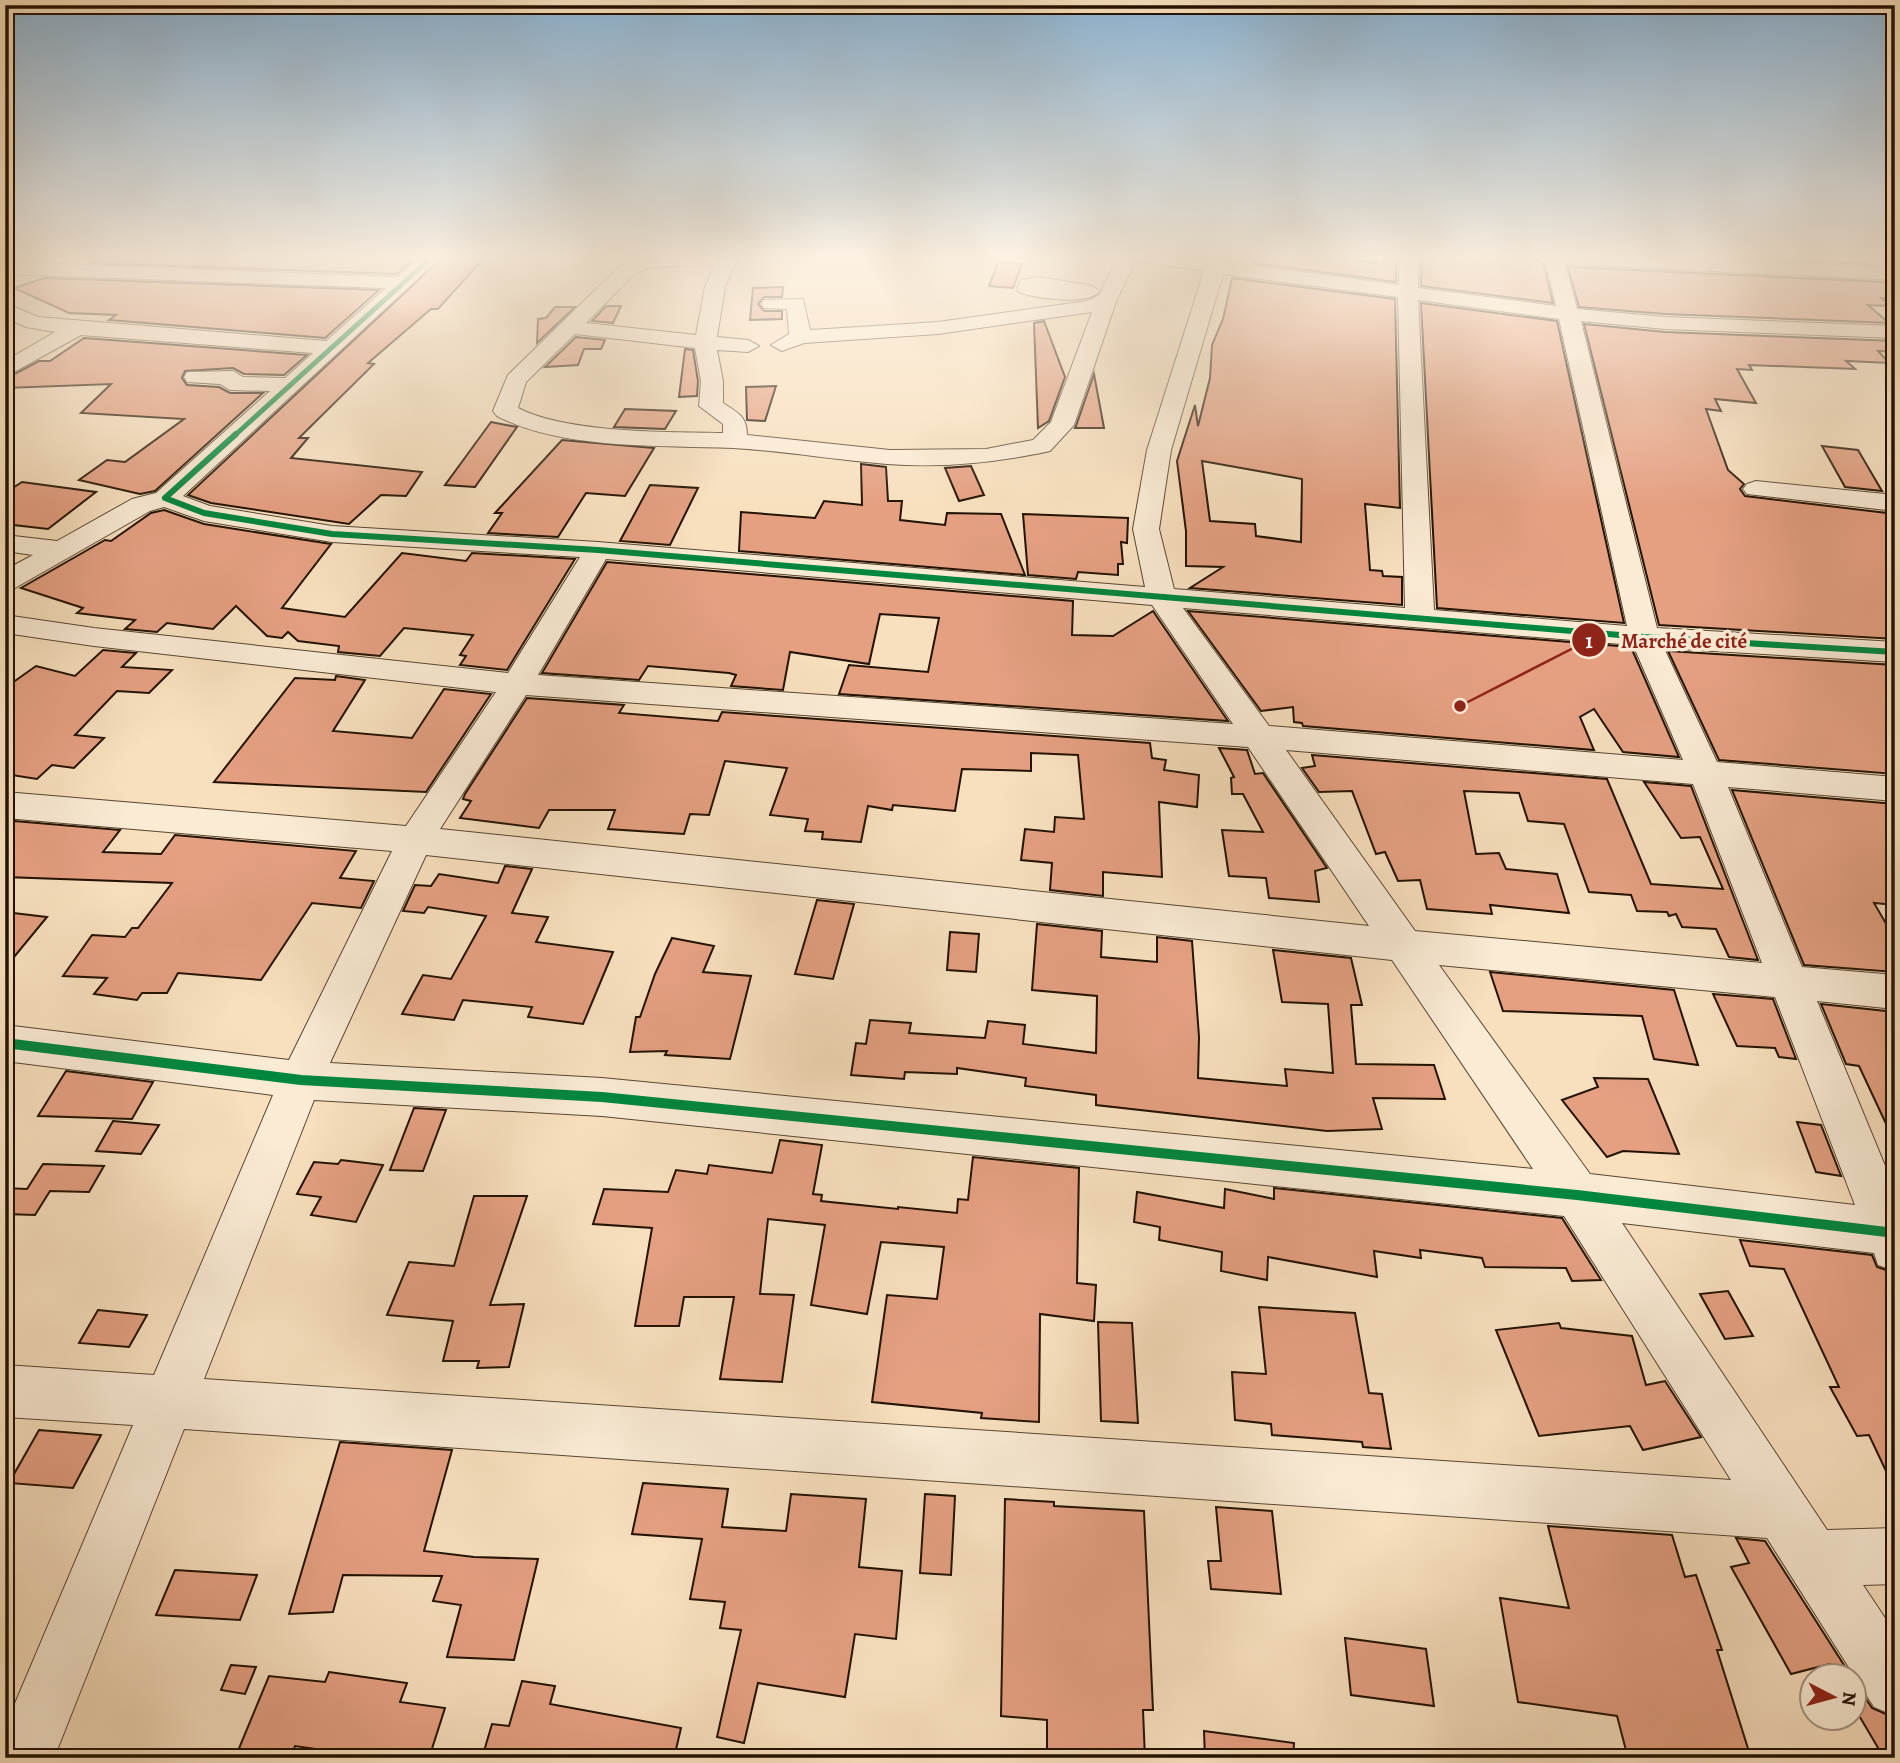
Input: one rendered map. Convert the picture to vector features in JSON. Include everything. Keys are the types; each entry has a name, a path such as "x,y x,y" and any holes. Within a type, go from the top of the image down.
{"street":[{"path":"5,370 57,339"},
{"path":"221,339 333,348"},
{"path":"5,582 141,505 165,498 343,339"},
{"path":"557,339 516,380 505,411 532,425 645,439 735,441 890,457 986,456 1041,446 1062,425 1088,339"},
{"path":"674,339 705,343 758,358 787,356 791,341 811,339"},
{"path":"706,339 712,381 711,406 735,421 735,441"},
{"path":"1193,339 1159,450 1146,529 1162,598 1577,1195 1779,1511 1895,1686"},
{"path":"1410,339 1420,619"},
{"path":"5,1043 302,1080 602,1097 1577,1195 1893,1237 1706,774 1644,637 1607,468 1574,339"},
{"path":"195,377 233,378 230,383 292,385"},
{"path":"1756,489 1891,501"},
{"path":"165,498 204,513 331,534 598,550 1644,637 1895,652"},
{"path":"5,543 60,550"},
{"path":"23,1758 302,1080 415,840 517,684 598,550"},
{"path":"5,624 517,684 1260,737 1895,789"},
{"path":"5,805 415,840 1406,946 1895,992"},
{"path":"5,1391 1779,1511"},
{"path":"1811,1559 1895,1556"}],"building":[{"path":"82,339 307,355 284,375 244,374 233,368 185,371 182,378 187,385 219,387 230,393 263,393 155,491 140,494 79,480 107,460 125,462 184,419 81,413 111,384 5,388 5,379 39,361 50,361"},
{"path":"355,339 396,339 368,363 374,364 299,438 308,438 291,458 422,472 406,496 381,495 349,524 211,503 188,495"},
{"path":"574,339 605,340 601,349 584,349 578,365 545,367"},
{"path":"1035,339 1051,339 1065,377 1049,421 1038,428"},
{"path":"1214,339 1396,339 1400,508 1365,504 1370,570 1382,571 1383,576 1402,577 1402,605 1190,588 1223,567 1186,566 1186,531 1177,461 1195,405 1198,426 1210,378","holes":["1202,461 1302,479 1301,542 1256,536 1255,524 1210,521"]},
{"path":"1423,339 1561,339 1624,623 1437,608"},
{"path":"1588,339 1895,341 1895,352 1878,351 1889,363 1846,361 1855,369 1749,365 1752,370 1737,369 1756,403 1715,399 1721,411 1706,409 1728,470 1744,484 1740,489 1745,496 1887,513 1895,558 1895,639 1659,625"},
{"path":"685,349 693,350 698,381 697,396 679,397"},
{"path":"1094,374 1104,428 1075,428 1076,426"},
{"path":"776,386 765,421 747,420 746,387"},
{"path":"625,409 676,411 665,429 614,427"},
{"path":"491,422 517,427 475,487 445,485"},
{"path":"562,440 654,448 625,496 586,493 558,537 488,533 502,513 495,513"},
{"path":"1822,446 1858,450 1882,491 1845,487"},
{"path":"861,464 886,467 888,501 902,501 900,520 945,525 947,513 1001,514 1025,575 739,551 741,512 815,518 824,501 862,505"},
{"path":"971,466 984,495 959,501 945,468"},
{"path":"22,482 96,492 48,529 5,524 5,493"},
{"path":"650,485 698,488 670,545 620,541"},
{"path":"164,510 204,524 331,544 282,608 345,617 402,553 466,561 472,553 575,559 507,670 460,665 466,656 460,655 473,635 404,628 380,656 338,652 339,646 298,641 288,632 282,638 267,636 236,606 213,629 167,623 157,632 125,629 135,620 77,613 83,608 21,588 105,540 111,541 151,513"},
{"path":"1023,514 1128,518 1127,543 1121,542 1123,564 1118,564 1118,575 1078,572 1076,579 1028,575"},
{"path":"607,562 1073,601 1072,635 1113,636 1153,611 1228,721 839,694 849,665 928,672 939,618 880,614 869,664 790,652 783,690 731,686 736,675 729,673 648,666 639,680 542,673"},
{"path":"1188,611 1631,647 1679,757 1623,752 1594,709 1580,717 1594,750 1303,726 1302,723 1294,722 1293,707 1261,711"},
{"path":"103,650 136,653 122,667 172,670 149,693 117,691 75,735 104,738 74,768 52,765 37,779 5,774 5,688 36,666 75,676"},
{"path":"1668,651 1895,665 1895,774 1719,760"},
{"path":"336,676 365,680 333,731 412,738 444,689 491,694 426,792 214,782 295,678 335,680"},
{"path":"527,698 624,705 619,713 718,721 722,712 1150,743 1152,758 1166,760 1164,770 1199,775 1197,807 1159,802 1162,877 1103,872 1103,896 1050,890 1052,863 1021,860 1025,829 1054,832 1055,817 1084,819 1078,755 1031,753 1031,771 962,769 955,811 893,805 892,810 868,806 861,842 822,839 823,832 805,831 808,819 770,815 787,768 725,761 709,815 690,814 684,834 608,829 615,810 549,810 539,828 460,818 471,801 463,799 465,794"},
{"path":"1219,748 1247,750 1255,774 1263,773 1327,868 1315,871 1319,902 1269,898 1266,878 1229,876 1222,830 1263,832 1243,794 1232,794 1231,778 1234,777"},
{"path":"1312,755 1607,779 1651,884 1723,889 1700,837 1681,838 1644,782 1691,786 1758,960 1729,957 1716,929 1682,927 1676,914 1669,916 1667,912 1637,911 1631,895 1589,892 1564,824 1528,821 1519,793 1464,791 1476,854 1499,853 1506,869 1557,874 1569,913 1490,905 1492,914 1427,909 1420,880 1398,881 1385,852 1376,854 1352,791 1319,792 1302,768 1315,766"},
{"path":"1732,790 1895,804 1895,905 1874,903 1895,939 1895,972 1804,965"},
{"path":"14,821 120,830 103,852 161,854 175,835 356,851 340,878 374,881 361,908 312,903 261,980 178,973 167,993 142,993 137,1000 94,994 107,978 63,976 92,935 125,937 132,928 138,928 172,883 5,877 5,830"},
{"path":"505,866 532,869 512,913 548,917 536,942 613,952 583,1024 528,1017 532,1007 463,1000 454,1020 402,1014 423,975 451,979 486,916 428,907 424,913 403,911 415,885 431,886 439,874 498,883"},
{"path":"817,900 854,904 833,979 795,974"},
{"path":"5,912 47,917 5,968"},
{"path":"1037,924 1102,931 1101,957 1157,962 1157,937 1192,941 1199,1037 1198,1078 1287,1086 1285,1069 1333,1073 1328,1004 1282,1002 1273,950 1351,958 1362,1005 1351,1005 1356,1064 1434,1065 1445,1099 1373,1098 1382,1129 1327,1131 1096,1105 1096,1095 1025,1086 1026,1078 957,1068 957,1074 905,1072 904,1079 851,1075 856,1043 866,1044 870,1020 911,1023 909,1033 985,1038 988,1021 1025,1025 1023,1044 1096,1053 1097,996 1032,990"},
{"path":"950,932 979,934 976,972 947,970"},
{"path":"672,938 714,946 703,972 751,976 730,1059 665,1055 667,1051 630,1052 636,1017 640,1017 655,974"},
{"path":"1490,972 1674,990 1698,1065 1654,1059 1642,1016 1503,1011"},
{"path":"1713,994 1773,999 1796,1059 1779,1057 1775,1048 1737,1046"},
{"path":"1821,1004 1895,1012 1895,1143 1859,1066 1846,1064"},
{"path":"66,1071 153,1082 132,1119 38,1116"},
{"path":"1594,1078 1648,1079 1679,1154 1623,1151 1607,1157 1562,1100 1598,1087"},
{"path":"414,1108 446,1110 423,1171 390,1170"},
{"path":"113,1121 159,1125 141,1154 96,1151"},
{"path":"1797,1122 1821,1125 1841,1176 1816,1172"},
{"path":"780,1140 822,1145 813,1194 822,1195 821,1201 898,1209 957,1213 958,1199 968,1200 973,1157 1079,1168 1077,1283 1096,1285 1094,1321 1040,1314 1039,1422 981,1418 982,1413 872,1402 887,1295 937,1299 944,1247 881,1242 867,1314 811,1305 825,1225 768,1219 760,1294 794,1295 782,1382 720,1379 734,1297 684,1297 679,1326 635,1326 652,1228 593,1224 604,1189 668,1192 676,1170 707,1174 709,1165 772,1173"},
{"path":"341,1160 383,1165 356,1222 311,1215 321,1197 297,1194 314,1162 338,1164"},
{"path":"43,1164 104,1166 89,1192 50,1191 35,1215 5,1214 5,1188 27,1189"},
{"path":"1274,1188 1562,1218 1601,1280 1572,1281 1566,1268 1485,1267 1482,1258 1420,1250 1421,1258 1374,1251 1377,1277 1268,1257 1267,1280 1221,1271 1222,1252 1159,1240 1160,1227 1134,1222 1137,1192 1224,1208 1225,1189 1274,1199"},
{"path":"474,1196 527,1196 490,1305 524,1304 509,1367 477,1368 479,1361 443,1361 453,1321 387,1315 409,1262 454,1266"},
{"path":"1740,1240 1872,1255 1877,1267 1895,1273 1895,1490 1869,1435 1857,1436 1830,1387 1839,1387 1784,1269 1750,1266"},
{"path":"1728,1291 1753,1336 1725,1339 1700,1294"},
{"path":"1259,1307 1355,1313 1369,1393 1382,1394 1391,1449 1363,1447 1362,1442 1272,1435 1271,1424 1235,1420 1232,1372 1266,1374"},
{"path":"98,1310 147,1315 129,1347 79,1343"},
{"path":"1098,1322 1132,1323 1138,1423 1101,1421"},
{"path":"1559,1323 1561,1328 1632,1336 1646,1385 1665,1381 1701,1437 1643,1450 1630,1426 1539,1436 1496,1330"},
{"path":"39,1430 101,1435 73,1488 9,1483"},
{"path":"340,1442 452,1450 424,1551 474,1557 538,1559 514,1660 447,1657 461,1605 433,1601 442,1576 343,1575 333,1612 289,1614"},
{"path":"643,1483 728,1489 722,1527 786,1531 791,1494 866,1499 859,1567 902,1571 896,1639 855,1634 845,1697 758,1683 744,1743 717,1737 741,1630 720,1628 725,1602 690,1599 702,1539 632,1534"},
{"path":"925,1494 955,1496 951,1575 920,1573"},
{"path":"1005,1499 1054,1502 1054,1506 1144,1511 1153,1710 1143,1710 1145,1758 1047,1758 1047,1720 1001,1716"},
{"path":"1216,1507 1272,1511 1281,1594 1211,1589 1208,1561 1221,1561"},
{"path":"1548,1526 1672,1535 1685,1577 1696,1575 1722,1650 1717,1650 1751,1758 1628,1758 1617,1716 1518,1702 1500,1598 1569,1608"},
{"path":"1736,1538 1765,1541 1842,1662 1798,1662 1798,1672 1791,1674 1731,1567 1749,1563"},
{"path":"175,1570 257,1575 240,1620 156,1615"},
{"path":"1345,1638 1426,1649 1434,1706 1351,1695"},
{"path":"231,1665 256,1667 245,1694 221,1690"},
{"path":"329,1672 407,1683 400,1702 445,1708 429,1758 380,1758 295,1746 291,1758 235,1758 269,1676 325,1682"},
{"path":"522,1681 555,1686 550,1704 681,1728 674,1758 482,1758 492,1724 509,1726"},
{"path":"1868,1702 1872,1708 1895,1718 1895,1758 1884,1758 1868,1731"},
{"path":"1204,1731 1294,1743 1293,1758 1205,1758"}],"cycle path":[{"path":"341,339 165,498 204,513 332,534 598,550 1644,637 1895,652"},
{"path":"5,1043 301,1080 602,1097 1577,1195 1895,1233"}],"place":[{"name":"Marché de cité","path":"1460,706"}]}
